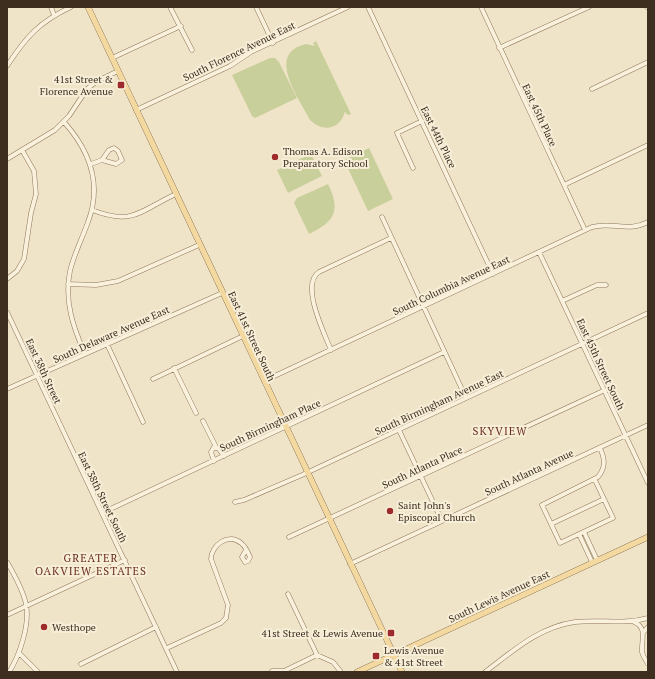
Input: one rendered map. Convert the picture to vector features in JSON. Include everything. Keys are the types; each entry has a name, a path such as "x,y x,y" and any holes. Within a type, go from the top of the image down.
{"main road":[{"name":"East 41st Street South","path":"88,7 199,245 402,672"},
{"name":"South Lewis Avenue East","path":"357,672 648,537"}],"street":[{"path":"51,7 54,15"},
{"path":"7,66 30,33 54,15 71,7"},
{"path":"170,7 192,50"},
{"path":"256,7 273,42"},
{"name":"South Florence Avenue East","path":"136,110 230,66 251,52 348,7"},
{"name":"East 44th Place","path":"368,7 493,274"},
{"name":"East 45th Place","path":"481,7 585,230"},
{"path":"499,48 589,7"},
{"path":"112,58 181,26"},
{"path":"592,89 648,62"},
{"path":"7,159 48,135 64,122 87,89 97,81 118,71"},
{"path":"413,168 398,133 422,121"},
{"path":"64,122 82,144 91,164 94,186 92,210 74,258 68,284 72,323 85,354"},
{"path":"564,185 648,145"},
{"path":"91,164 102,160 109,150 114,148 120,153 122,160 116,164 102,160"},
{"path":"7,279 17,271 24,259 30,214 36,194 34,171 22,150"},
{"path":"92,210 114,218 131,216 176,194"},
{"path":"382,217 466,398"},
{"name":"South Columbia Avenue East","path":"264,381 585,230 599,225 634,228 648,222"},
{"path":"331,350 320,324 311,286 312,278 319,272 391,238"},
{"path":"68,284 96,284 118,281 199,245"},
{"name":"East 45th Street South","path":"539,252 648,481"},
{"path":"562,301 597,285 606,285"},
{"name":"South Delaware Avenue East","path":"7,389 222,292"},
{"name":"East 38th Street","path":"7,312 66,438"},
{"name":"South Birmingham Avenue East","path":"235,502 244,500 307,473 648,313"},
{"path":"153,379 243,336"},
{"path":"107,344 143,422"},
{"name":"South Birmingham Place","path":"102,513 444,352"},
{"path":"174,368 196,413"},
{"name":"South Atlanta Place","path":"288,537 605,390"},
{"path":"203,421 216,447 219,448 224,456"},
{"name":"South Atlanta Avenue","path":"350,564 648,425"},
{"path":"399,430 442,521"},
{"name":"East 38th Street South","path":"66,438 177,672"},
{"path":"214,461 211,452 212,448 216,447"},
{"path":"594,480 613,518 560,543 542,505 594,480 601,474 604,466 600,448"},
{"path":"551,524 604,499"},
{"path":"584,532 595,561"},
{"path":"579,534 595,561"},
{"path":"166,648 221,623 226,618 228,605 211,559 211,553 216,545 232,540 241,543 246,550"},
{"path":"7,616 125,560"},
{"path":"7,562 20,589 26,606 24,630 19,653 9,672"},
{"path":"288,594 317,655 333,662 341,672"},
{"path":"485,672 529,639 552,628 575,622 634,622 648,618"},
{"path":"634,622 642,627 642,652 648,664"},
{"path":"81,664 156,627"},
{"path":"643,633 648,627"},
{"path":"19,653 38,672"},
{"path":"272,671 284,671 317,655"}],"green space":[{"path":"316,41 351,114 348,115 345,112 343,118 339,122 325,128 320,127 310,120 293,89 288,77 286,66 288,57 294,49 306,44 315,46 313,43"},
{"path":"270,58 275,58 279,62 297,98 255,118 252,116 232,75"},
{"path":"369,148 393,199 368,211 344,160"},
{"path":"311,154 322,176 288,193 277,170"},
{"path":"328,184 334,201 335,208 333,214 330,220 309,234 294,203 297,198"}],"place":[{"name":"41st Street & Florence Avenue","path":"121,85"},
{"name":"Thomas A. Edison Preparatory School","path":"275,157"},
{"name":"Saint John's Episcopal Church","path":"390,511"},
{"name":"Westhope","path":"44,627"},
{"name":"41st Street & Lewis Avenue","path":"391,633"},
{"name":"Lewis Avenue & 41st Street","path":"376,656"}],"district":[{"name":"SKYVIEW","path":"500,431"},
{"name":"GREATER OAKVIEW ESTATES","path":"91,564"}]}
